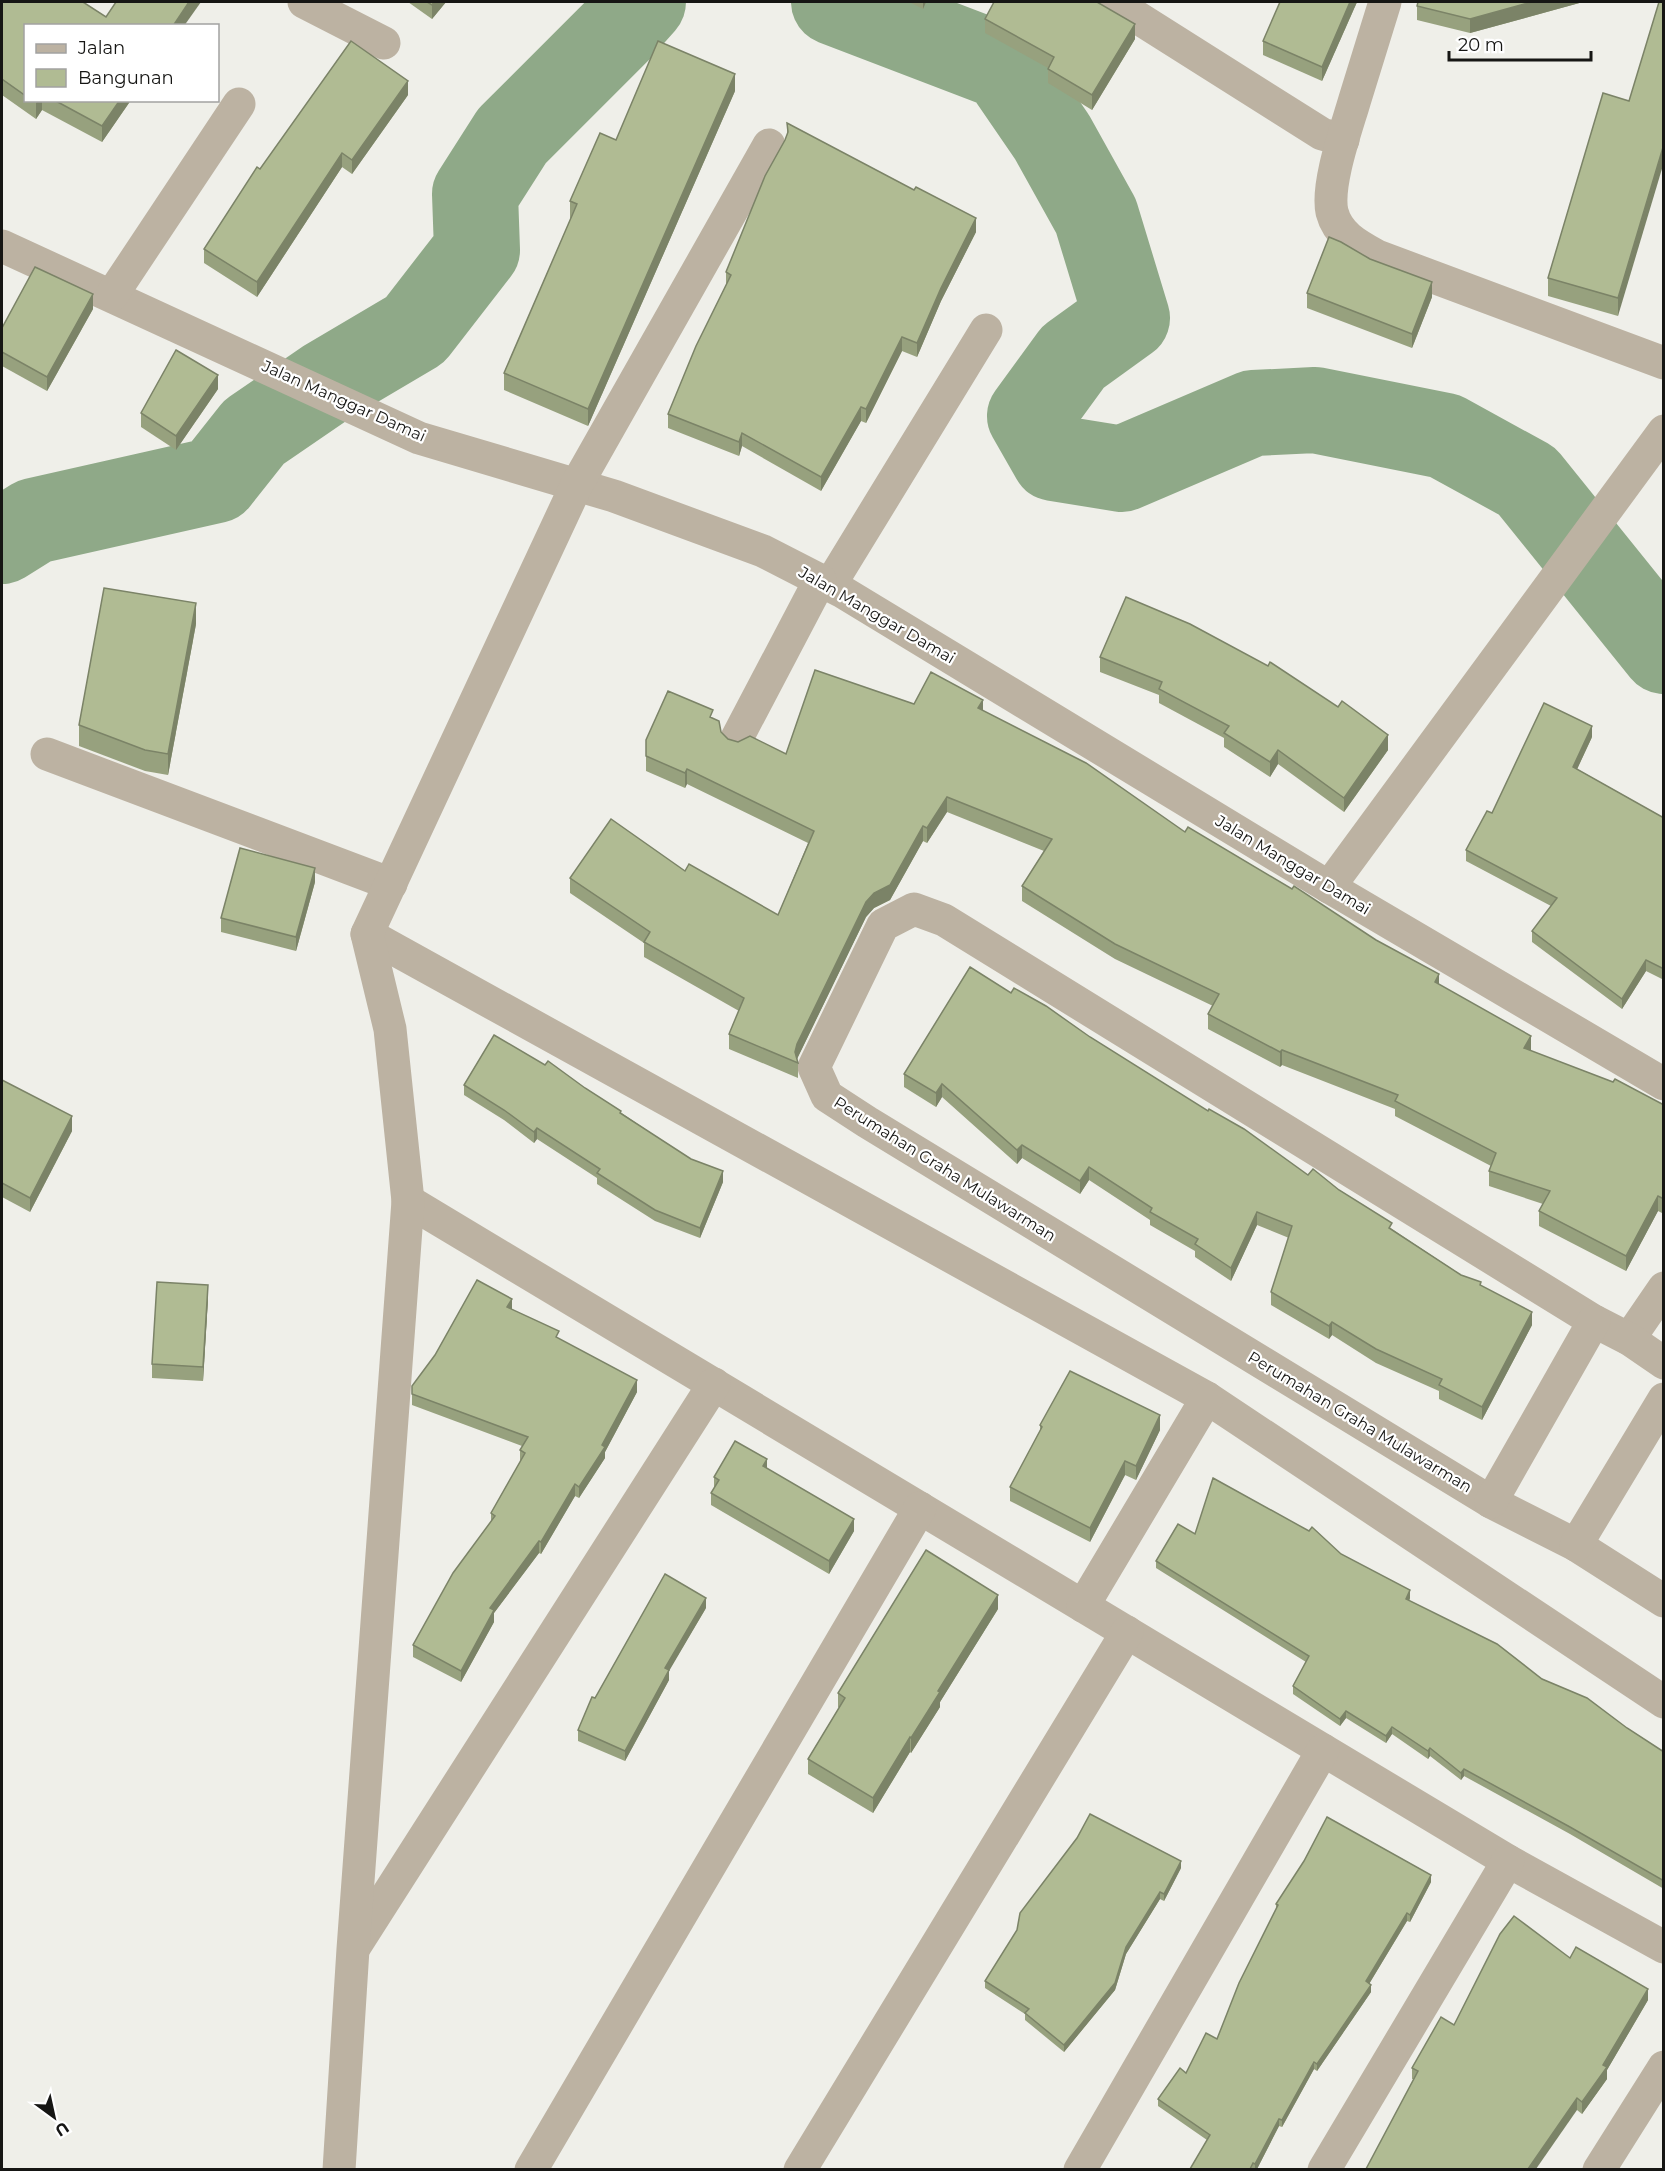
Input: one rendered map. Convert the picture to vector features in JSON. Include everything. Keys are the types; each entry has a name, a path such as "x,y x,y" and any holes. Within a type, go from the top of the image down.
{"street":[{"path":"304,2 384,43"},
{"path":"1113,2 1322,134 1343,140"},
{"path":"1385,2 1343,140 1333,184 1332,211 1344,235 1377,256 1664,363"},
{"path":"112,295 239,104"},
{"path":"339,2169 408,1201 390,1029 368,934 577,484 769,145"},
{"name":"Jalan Manggar Damai","path":"2,246 419,438 614,495 763,551 825,583 1329,887 1664,1084"},
{"path":"737,738 825,583 986,330"},
{"path":"1329,887 1663,432"},
{"path":"47,754 391,884"},
{"name":"Perumahan Graha Mulawarman","path":"1664,1363 1629,1339 1594,1322 944,920 914,909 883,925 814,1067 827,1096 1491,1502 1576,1545 1664,1601"},
{"path":"368,934 1207,1398 1664,1702"},
{"path":"408,1201 1508,1861 1664,1947"},
{"path":"1629,1339 1664,1288"},
{"path":"1491,1502 1594,1322"},
{"path":"353,1948 714,1384"},
{"path":"1083,1605 1207,1398"},
{"path":"1576,1545 1664,1400"},
{"path":"531,2169 920,1508"},
{"path":"800,2169 1127,1632"},
{"path":"1080,2169 1323,1749"},
{"path":"1324,2169 1508,1861"},
{"path":"1599,2169 1664,2067"}],"building":[{"path":"2,2 83,2 106,17 116,2 189,2 174,24 24,24 24,95 2,79"},
{"path":"994,2 1097,2 1135,24 1092,95 1048,69 1054,57 985,19"},
{"path":"1280,2 1350,2 1322,67 1263,41"},
{"path":"1418,2 1532,2 1470,19 1417,6"},
{"path":"1659,2 1664,2 1664,144 1618,298 1548,278 1603,93 1629,101"},
{"path":"351,41 408,81 352,160 342,153 257,282 204,249 257,167 260,169"},
{"path":"658,41 735,74 588,409 504,373 577,204 570,201 600,133 616,140"},
{"path":"58,102 119,102 102,126"},
{"path":"787,123 914,190 916,187 976,218 917,343 902,337 866,409 861,407 821,477 742,433 739,442 668,414 696,346 731,275 726,272 765,176 785,140 788,132"},
{"path":"1329,237 1370,259 1432,282 1412,334 1307,293"},
{"path":"35,267 93,294 47,377 2,352 2,328"},
{"path":"176,350 218,375 176,436 141,413"},
{"path":"104,588 196,603 168,754 145,750 79,725"},
{"path":"1126,597 1190,624 1268,666 1270,662 1338,707 1342,701 1388,735 1344,798 1278,750 1270,762 1224,733 1229,726 1159,689 1162,682 1100,657"},
{"path":"815,670 914,704 931,672 983,700 978,708 1086,763 1185,832 1188,827 1292,889 1294,886 1376,940 1439,974 1435,982 1531,1036 1524,1048 1613,1082 1615,1079 1664,1105 1664,1196 1662,1198 1658,1196 1626,1256 1539,1211 1550,1191 1489,1171 1496,1153 1395,1101 1398,1095 1282,1050 1280,1052 1208,1014 1219,994 1115,944 1022,886 1052,839 947,797 927,828 923,826 890,885 874,893 866,902 797,1044 795,1052 798,1063 729,1034 744,998 644,942 650,932 570,878 611,819 685,871 689,864 778,915 814,831 687,769 685,773 646,756 646,740 668,691 713,710 710,717 719,721 721,732 728,739 738,742 750,736 786,754"},
{"path":"1544,703 1592,726 1573,767 1664,818 1664,969 1646,960 1622,999 1532,931 1557,898 1466,850 1487,811 1492,813"},
{"path":"240,848 315,868 296,937 221,918"},
{"path":"970,967 1011,993 1014,988 1046,1006 1090,1037 1208,1111 1209,1109 1244,1129 1308,1175 1313,1169 1339,1190 1392,1223 1389,1228 1461,1275 1481,1282 1480,1285 1532,1312 1482,1407 1439,1385 1442,1379 1376,1349 1332,1322 1329,1326 1271,1292 1292,1226 1257,1212 1231,1268 1195,1244 1198,1239 1150,1212 1152,1208 1089,1167 1080,1181 1022,1145 1017,1150 942,1084 936,1093 904,1074"},
{"path":"494,1035 545,1065 548,1061 621,1111 620,1113 691,1159 723,1171 700,1228 655,1210 597,1173 600,1169 537,1128 534,1132 464,1085"},
{"path":"2,1080 72,1116 30,1198 2,1183"},
{"path":"477,1280 512,1299 507,1307 559,1331 556,1337 637,1380 602,1445 605,1447 579,1487 575,1484 541,1542 539,1541 490,1608 494,1610 461,1671 413,1645 453,1573 495,1516 491,1513 525,1453 520,1450 528,1437 412,1394 412,1386 435,1355"},
{"path":"157,1282 208,1285 203,1367 152,1364"},
{"path":"1070,1371 1160,1415 1136,1466 1125,1461 1090,1528 1010,1487 1042,1427 1040,1425"},
{"path":"735,1441 767,1459 763,1466 854,1519 829,1561 711,1493 719,1480 714,1477"},
{"path":"1213,1478 1309,1531 1312,1527 1341,1554 1410,1590 1406,1599 1497,1644 1542,1679 1587,1698 1664,1752 1664,1881 1464,1769 1461,1773 1430,1748 1428,1751 1392,1727 1386,1736 1346,1711 1340,1719 1293,1686 1309,1656 1156,1561 1178,1524 1195,1534"},
{"path":"926,1550 998,1595 873,1798 808,1759 845,1698 838,1693"},
{"path":"665,1574 706,1598 665,1668 669,1670 625,1751 578,1730 592,1697 595,1698"},
{"path":"1090,1814 1181,1861 1164,1894 1160,1892 1126,1947 1115,1983 1064,2045 1025,2013 1029,2009 985,1981 1017,1930 1020,1913 1077,1838"},
{"path":"1327,1817 1431,1875 1410,1915 1407,1913 1366,1981 1371,1985 1317,2064 1314,2062 1255,2164 1253,2163 1250,2169 1190,2169 1210,2135 1158,2099 1180,2068 1186,2073 1206,2033 1217,2039 1239,1983 1278,1905 1276,1904 1304,1861"},
{"path":"1514,1916 1570,1958 1576,1947 1648,1989 1603,2065 1607,2067 1582,2102 1577,2098 1528,2169 1366,2169 1418,2071 1412,2068 1441,2017 1454,2025 1500,1934"}],"waterway":[{"path":"2,541 34,521 216,480 254,432 327,382 415,330 477,250 475,194 512,136 643,2"},
{"path":"834,2 1004,67 1052,137 1096,216 1127,318 1073,357 1030,416 1054,458 1122,469 1253,413 1315,410 1445,436 1527,481 1664,651"}]}
